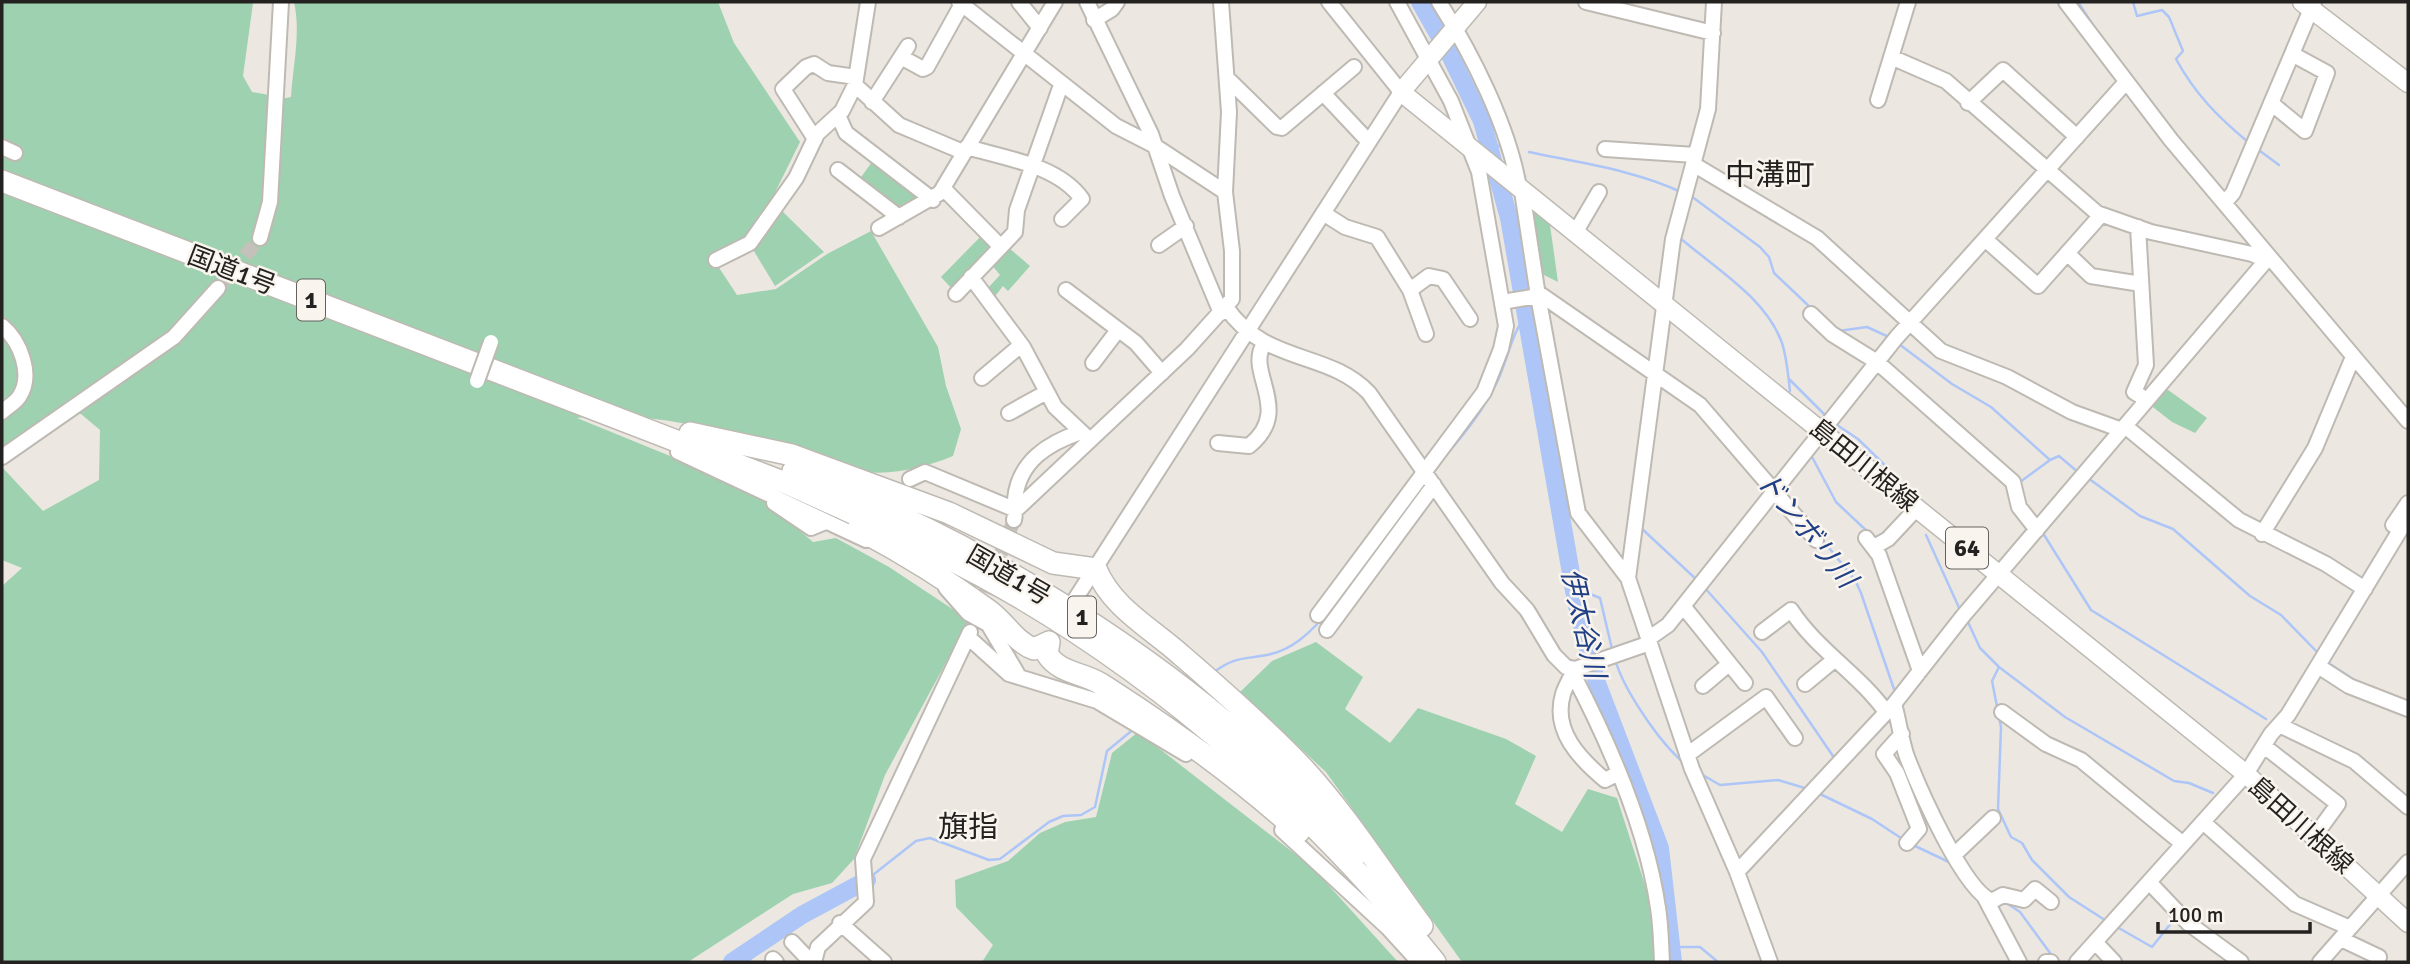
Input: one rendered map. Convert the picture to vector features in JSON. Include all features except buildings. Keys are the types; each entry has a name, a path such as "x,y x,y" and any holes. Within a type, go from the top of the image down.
{"highway":[{"name":"国道1号","path":"2,181 621,417 823,483 930,532 1010,573 1083,618 1208,708 1278,767 1335,827 1447,962"},
{"name":"国道1号","path":"692,440 892,530 1007,590 1129,669 1170,699 1266,782 1382,899 1420,953 1435,962"},
{"path":"692,440 792,454 949,513 1053,563 1096,569 1105,591 1118,604 1191,663 1301,767 1338,808 1447,962"},
{"path":"692,440 903,553 1000,619 1024,645 1034,649 1052,637 1047,654 1052,663 1099,683 1242,784 1420,953"}],"main road":[{"path":"1401,92 1477,2"},
{"path":"2309,4 2408,83"},
{"name":"島田川根線","path":"1401,92 1665,305 1828,423 1917,508 2246,774 2408,923"}],"street":[{"path":"260,238 270,202 281,2"},
{"path":"716,260 750,243 796,178 815,139 838,115 856,81 868,2"},
{"path":"1019,2 1040,27"},
{"path":"879,228 933,200 943,188 1055,2"},
{"path":"1087,2 1155,146 1186,226 1224,310 1264,344 1354,378 1369,393 1502,583 1527,610 1554,655 1560,663 1575,670 1617,774 1650,869 1659,910 1662,962"},
{"path":"1094,20 1112,9 1117,2"},
{"path":"1015,515 1085,436 1162,373 1224,310 1234,287 1225,192 1229,112 1227,78 1221,2 1215,2"},
{"path":"1074,601 1401,92 1329,2"},
{"path":"1318,615 1484,392 1502,347 1506,327 1479,172 1451,100 1397,2"},
{"path":"1439,2 1514,158 1578,513 1628,578 1687,755 1737,872 1770,962"},
{"path":"1586,2 1713,33"},
{"path":"1628,578 1673,239 1708,109 1714,2"},
{"path":"1878,100 1908,2"},
{"path":"2066,2 2126,82 2225,202 2268,259 2408,421"},
{"path":"872,102 904,51 923,69 927,67 960,3 1116,126 1155,146 1225,192"},
{"path":"2225,202 2233,193 2292,54 2309,4"},
{"path":"2271,103 2305,131 2327,73 2292,54"},
{"path":"1891,57 1935,74 2101,215 2138,228 2268,259"},
{"path":"815,139 783,89 806,67 814,64 828,73 856,81 872,102 898,125 965,149 1035,167 1064,181 1082,198 1062,219"},
{"path":"1227,78 1277,127 1282,128 1354,67"},
{"path":"1968,103 2003,70 2077,137"},
{"path":"1617,774 1605,780 1582,761 1570,743 1560,712 1562,696 1575,670 1649,641 1662,630 1877,362 2126,82"},
{"path":"956,294 1015,232 1017,210 1035,167 1061,85"},
{"path":"1323,93 1370,142"},
{"path":"838,115 846,133 933,200"},
{"path":"1605,149 1694,160 1817,238 1941,351 2007,377 2072,412 2124,428 2239,520 2262,534 2326,564 2361,586"},
{"path":"838,170 899,217"},
{"path":"943,188 1001,247"},
{"path":"1575,233 1600,192"},
{"path":"1324,213 1345,228 1377,237 1410,290 1426,334"},
{"path":"1986,240 2038,286 2101,215"},
{"path":"1159,244 1186,226"},
{"path":"2138,228 2146,365 2134,392 2147,400"},
{"path":"2067,253 2091,276 2141,284"},
{"path":"1737,872 1890,708 1999,575 2268,259"},
{"path":"1410,290 1429,276 1443,279 1470,319"},
{"path":"971,277 1021,345 1045,393 1067,421 1085,436"},
{"path":"2,457 174,337 218,288"},
{"path":"1066,290 1136,343 1162,373"},
{"path":"1502,302 1537,294 1700,405 1816,540"},
{"path":"1811,314 1832,334 1877,362 2013,482 2019,507 2037,530"},
{"path":"2,326 17,341 23,353 24,380 17,401 2,412"},
{"path":"1093,363 1118,330"},
{"path":"477,381 491,342"},
{"path":"1218,443 1249,446 1255,441 1269,414 1269,397 1258,360 1264,344"},
{"path":"982,378 1021,345"},
{"path":"2262,534 2315,448 2353,357"},
{"path":"1009,413 1045,393"},
{"path":"579,415 645,437 774,495 880,548 948,589 968,613 988,624 1022,679"},
{"path":"1015,515 1018,484 1032,457 1059,439 1085,436"},
{"path":"910,479 925,472 1015,515"},
{"path":"1328,630 1434,485"},
{"path":"774,495 771,501 811,528 823,523"},
{"path":"2077,962 2246,774 2318,666 2408,503"},
{"path":"1917,508 1888,539 1870,542 1920,671"},
{"path":"2271,735 2280,710 2408,517"},
{"path":"1683,606 1745,683"},
{"path":"1762,632 1791,610 1804,629 1834,660 1890,708 1902,734 1907,757 1962,873 1985,898 2019,962"},
{"path":"792,942 813,962 818,947 840,923 866,902 863,859 969,634 1009,674 1097,701 1200,763 1313,857 1388,928 1420,953"},
{"path":"1805,684 1834,660"},
{"path":"1703,686 1729,664"},
{"path":"2318,666 2349,686 2408,709"},
{"path":"1687,755 1766,697 1796,738"},
{"path":"2001,712 2046,744 2081,761 2183,844"},
{"path":"1902,734 1884,754 1896,773 1919,829 1907,844"},
{"path":"2271,735 2354,761 2408,807"},
{"path":"2271,735 2338,804 2314,837"},
{"path":"1954,855 1993,818"},
{"path":"2203,822 2295,904 2345,933 2379,957"},
{"path":"2320,962 2408,862"},
{"path":"2149,882 2188,923 2241,962"},
{"path":"1985,898 1992,901 2003,895 2024,900 2035,889 2052,902"},
{"path":"840,923 884,962"},
{"path":"2096,943 2115,962"}],"green space":[{"path":"2,2 253,3 243,76 252,92 286,98 291,97 296,49 294,2 718,2 734,43 800,142 751,241 781,210 824,252 775,286 749,243 714,260 737,295 776,289 827,254 871,231 938,347 946,386 961,429 953,456 902,471 862,472 777,445 678,422 628,417 577,418 719,476 768,504 813,542 836,538 889,567 969,620 885,775 854,859 832,883 793,894 688,962 2,962 2,586 22,568 2,560 2,467 43,511 99,480 100,430 81,414 57,413 2,449"},
{"path":"874,159 923,199 899,212 859,180"},
{"path":"1530,206 1550,225 1558,282 1542,274"},
{"path":"982,235 995,249 953,290 941,277"},
{"path":"1008,247 1030,266 1008,291 1003,286 993,299 987,289 1000,275 991,264"},
{"path":"2164,387 2207,418 2195,433 2172,422 2149,404"},
{"path":"1316,642 1363,677 1345,709 1390,743 1418,708 1506,739 1536,756 1515,804 1562,832 1588,789 1617,798 1657,922 1660,962 1462,962 1326,772 1240,692 1272,661"},
{"path":"1138,732 1313,868 1398,962 982,962 993,945 956,907 955,880 1008,861 1040,833 1065,822 1096,817 1112,753"}],"waterway":[{"name":"伊太谷川","path":"1420,2 1450,55 1482,121 1509,218 1576,602 1597,683 1660,848 1673,962"},
{"path":"2078,2 2100,36"},
{"path":"2133,2 2137,16 2162,10 2169,17 2183,51 2176,59 2183,72 2208,104 2248,142"},
{"path":"1489,144 1503,147"},
{"path":"2256,148 2279,165"},
{"path":"1529,152 1626,173 1681,192"},
{"path":"1691,196 1760,247 1769,257 1774,273 1812,309"},
{"path":"1680,238 1738,285 1764,312 1782,343 1790,391"},
{"name":"ドンボリ川","path":"1520,276 1530,280"},
{"path":"1441,461 1486,402 1526,314"},
{"path":"1838,331 1867,327 1891,338"},
{"path":"1899,344 1952,384 1991,407 2050,460 2059,456 2079,473"},
{"path":"1789,379 1826,416"},
{"path":"1834,423 1858,439 1900,480"},
{"path":"1811,455 1836,502 1869,533"},
{"path":"2020,482 2050,460"},
{"path":"2088,478 2140,516 2173,529 2250,596 2281,615 2320,655"},
{"path":"1640,527 1697,580"},
{"path":"2041,530 2091,610 2266,719"},
{"path":"1926,535 1961,612"},
{"name":"ドンボリ川","path":"1821,538 1855,580 1896,695"},
{"path":"1573,587 1600,598 1612,649"},
{"path":"1704,587 1762,652 1835,759"},
{"path":"1214,672 1236,660 1286,649 1305,636 1321,620"},
{"path":"1967,620 1980,648 1999,667 2065,717 2174,781 2189,783 2213,793"},
{"path":"1615,659 1626,685 1644,715 1664,743 1684,763"},
{"path":"2327,662 2356,681"},
{"path":"1999,667 1992,681 2001,727 1998,809 2011,837 2022,843 2032,860 2069,897 2108,922"},
{"path":"2385,693 2408,702"},
{"path":"869,878 916,841 930,838 989,860 1000,859 1049,822 1063,816 1081,815 1095,807 1107,751 1135,728"},
{"path":"1701,774 1720,785 1778,780 1808,789"},
{"path":"1818,793 1872,819 1904,840"},
{"path":"1913,845 1951,863"},
{"path":"732,962 802,915 867,880"},
{"name":"ドンボリ川","path":"2005,902 2020,912 2053,957"},
{"path":"2117,927 2152,947 2176,917"},
{"path":"1672,947 1700,947 1718,962"}],"tunnel":[{"path":"218,288 260,238"},
{"path":"970,632 1014,520"}],"district":[{"name":"中溝町","path":"1770,175"},
{"name":"旗指","path":"968,827"}]}
